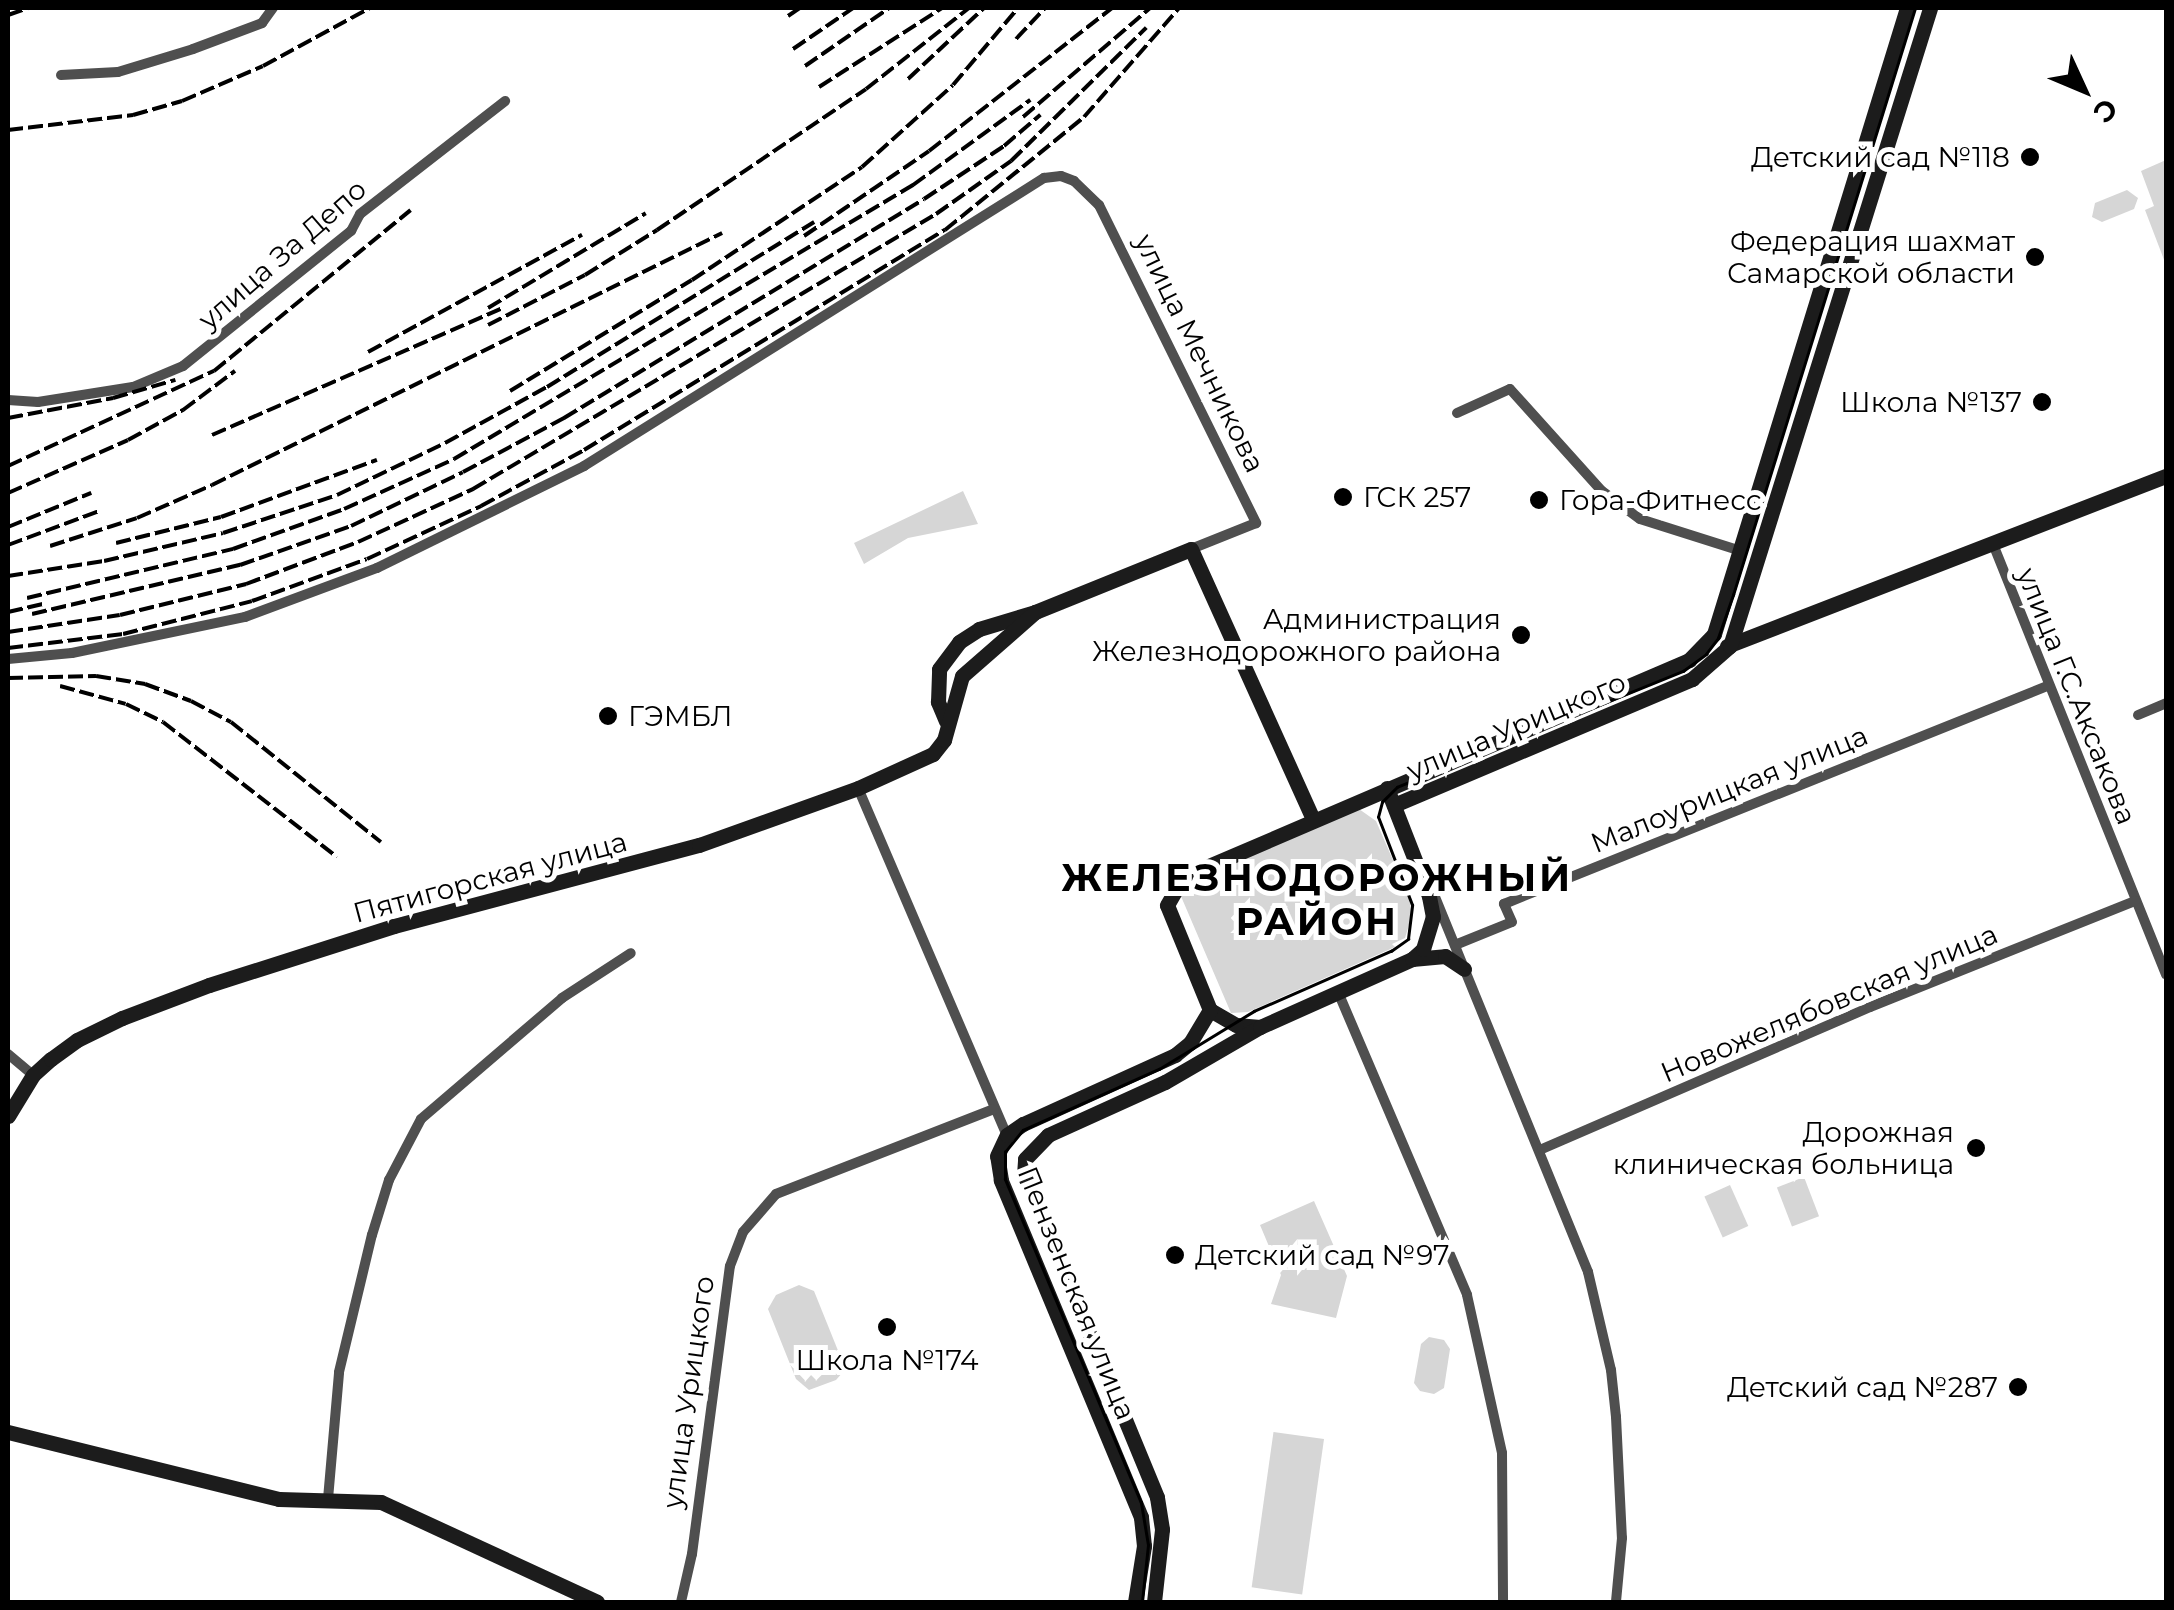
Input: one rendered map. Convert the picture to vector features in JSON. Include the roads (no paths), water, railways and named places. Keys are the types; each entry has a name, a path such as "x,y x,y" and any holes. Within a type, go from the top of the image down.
{"main road":[{"path":"1695,655 1714,634 1907,8"},
{"path":"1731,643 1930,8"},
{"path":"1704,672 1794,623 2166,476"},
{"path":"946,721 938,702 937,682 944,660 979,629 1035,612 1191,550 1313,819"},
{"name":"Пятигорская улица","path":"8,1116 34,1075 77,1040 209,985 394,926 642,862 858,788 934,754 944,740 955,690 972,663 1035,612"},
{"name":"улица Урицкого","path":"1210,1010 1169,912 1172,891 1190,872 1695,655 1794,623"},
{"name":"улица Урицкого","path":"1412,959 1430,936 1433,917 1395,804 1704,672 1731,643"},
{"path":"1387,788 1395,804"},
{"path":"1260,1027 1236,1026 1210,1010 1190,1042 1175,1055 1007,1135 1025,1159 1048,1135 1164,1082 1260,1027 1412,959 1444,956 1464,969"},
{"name":"Пензенская улица","path":"1007,1135 997,1156 1001,1180 1141,1517 1144,1546 1135,1602"},
{"name":"Пензенская улица","path":"1025,1159 1024,1174 1158,1497 1162,1529 1154,1602"},
{"path":"8,1432 280,1498 382,1502 597,1602"}],"street":[{"path":"62,75 118,72 193,50 262,23 273,8"},
{"name":"улица За Депо","path":"8,400 38,402 133,387 184,366 351,231 360,214 505,101"},
{"name":"улица Мечникова","path":"8,660 72,653 245,617 377,568 584,466 1044,178 1062,176 1074,181 1099,205 1256,523 1191,550"},
{"path":"1457,413 1510,389 1614,500 1640,519 1741,551"},
{"name":"улица Г.С.Аксакова","path":"1993,544 2166,975"},
{"name":"Малоурицкая улица","path":"1455,946 1512,922 1504,904 2047,686"},
{"path":"2138,714 2166,703"},
{"name":"Пензенская улица","path":"858,788 1007,1135"},
{"path":"1395,804 1542,1150 1588,1272 1611,1370 1621,1492 1616,1602"},
{"name":"Новожелябовская улица","path":"1542,1150 1870,1007 2135,902"},
{"path":"328,1499 339,1372 368,1252 389,1180 421,1119 562,998 631,953"},
{"path":"1338,992 1467,1295 1502,1454 1503,1602"},
{"path":"8,1054 34,1075"},
{"name":"улица Урицкого","path":"680,1602 692,1554 730,1266 743,1232 776,1194 994,1110"}],"tram line":[{"path":"1142,1602 1148,1545 1141,1503 1005,1179 1005,1152 1023,1130 1159,1069 1254,1011 1391,951 1408,939 1412,905 1378,817 1382,802 1397,787 1683,671 1706,654 1718,638 1733,595 1915,8"}],"railway":[{"path":"8,15 28,8"},
{"path":"8,130 133,115 182,101 263,66 370,8"},
{"path":"788,16 800,8"},
{"path":"793,49 853,8"},
{"path":"805,66 889,8"},
{"path":"819,87 942,8"},
{"path":"488,325 585,275 657,230 866,89 969,8"},
{"path":"908,79 984,8"},
{"path":"510,391 692,280 862,167 953,85 1018,8"},
{"path":"1016,39 1045,8"},
{"path":"804,236 929,151 1112,8"},
{"path":"1023,117 1150,8"},
{"path":"8,648 123,634 252,601 367,559 481,506 584,450 945,230 1084,117 1179,8"},
{"path":"8,632 120,615 246,584 358,542 473,489 936,214 1011,161 1146,28"},
{"path":"27,598 233,549 344,509 454,459 913,185 1030,100"},
{"path":"32,614 240,565 351,526 463,472 564,418 924,199 1004,146 1040,115"},
{"path":"8,466 214,371 411,210"},
{"path":"488,308 646,213"},
{"path":"8,576 104,561 223,533 337,495 445,443 547,387 814,222"},
{"path":"50,546 137,518 212,485 722,233"},
{"path":"368,352 582,235"},
{"path":"212,435 501,309"},
{"path":"8,493 128,440 183,410 235,371"},
{"path":"8,418 113,398 175,380"},
{"path":"116,543 221,517 377,460"},
{"path":"8,527 91,493"},
{"path":"8,545 99,511"},
{"path":"8,612 46,603"},
{"path":"8,678 96,676 145,684 191,701 231,722 381,842"},
{"path":"60,686 126,704 163,722 337,857"}],"place":[{"name":"Детский сад №118","path":"2030,157"},
{"name":"Федерация шахмат Самарской области","path":"2035,257"},
{"name":"Школа №137","path":"2042,402"},
{"name":"ГСК 257","path":"1343,497"},
{"name":"Гора-Фитнесс","path":"1539,500"},
{"name":"Администрация Железнодорожного района","path":"1521,635"},
{"name":"ГЭМБЛ","path":"608,716"},
{"name":"Дорожная клиническая больница","path":"1976,1148"},
{"name":"Детский сад №97","path":"1175,1255"},
{"name":"Школа №174","path":"887,1327"},
{"name":"Детский сад №287","path":"2018,1387"}],"district":[{"name":"ЖЕЛЕЗНОДОРОЖНЫЙ РАЙОН","path":"1317,900"}]}
